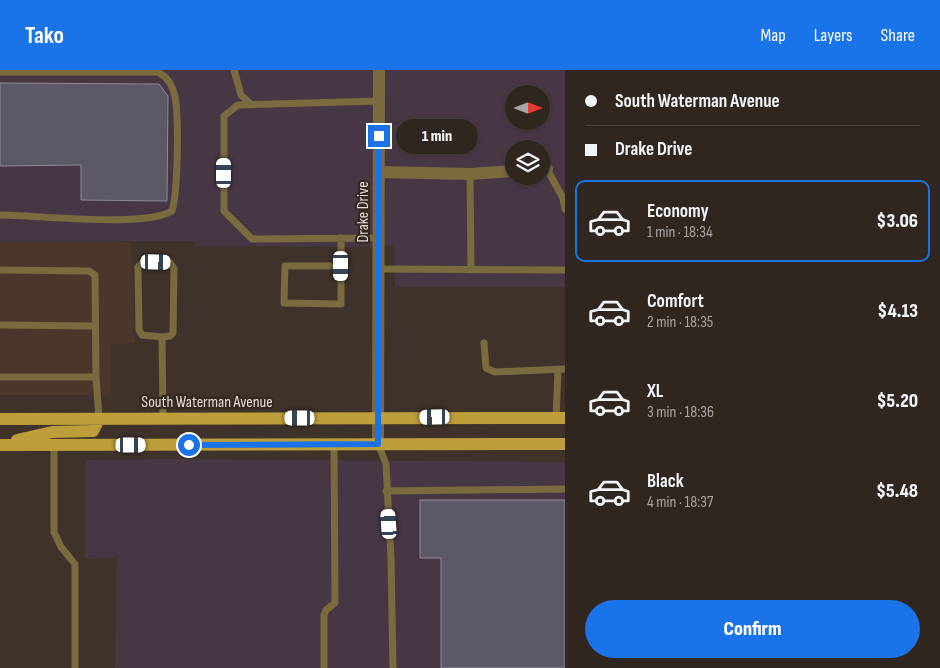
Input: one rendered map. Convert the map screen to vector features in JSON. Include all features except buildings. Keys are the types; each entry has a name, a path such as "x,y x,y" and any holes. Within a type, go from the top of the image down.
{"main road":[{"name":"South Waterman Avenue","path":"0,419 561,418"},
{"path":"0,445 52,432 93,431 99,419"},
{"path":"0,445 565,444"}],"street":[{"name":"Drake Drive","path":"378,444 379,70"},
{"path":"380,172 470,174 505,172"}],"lane":[{"path":"234,70 241,95 251,104"},
{"path":"0,72 158,72 166,76 175,97 176,152 175,200 172,211 163,216 117,219 0,215"},
{"path":"379,101 238,105 224,116 224,211 252,239 379,238"},
{"path":"470,174 471,270"},
{"path":"550,179 563,198 565,209"},
{"path":"341,238 341,266 341,304 284,303 285,266 341,266"},
{"path":"143,262 170,262 174,269 173,333 170,336 162,337 142,335 139,330 138,267 143,262"},
{"path":"379,269 565,270"},
{"path":"0,270 89,271 95,275 96,376 99,419"},
{"path":"0,325 95,326"},
{"path":"162,337 163,418"},
{"path":"484,343 486,368 494,372 561,370 561,418"},
{"path":"0,377 96,376"},
{"path":"378,444 386,464 391,558 393,668"},
{"path":"54,445 54,532 61,547 75,564 75,668"},
{"path":"324,668 324,615 326,610 336,603 334,445"},
{"path":"386,490 565,489"}],"shaded area":[{"path":"0,70 565,70 565,287 395,287 394,245 361,247 195,246 195,241 0,242"},
{"path":"0,242 131,242 135,343 111,345 111,395 0,395"},
{"path":"85,460 565,462 565,668 115,668 117,558 85,559"}],"route":[{"path":"189,445 378,444 379,136"}]}
